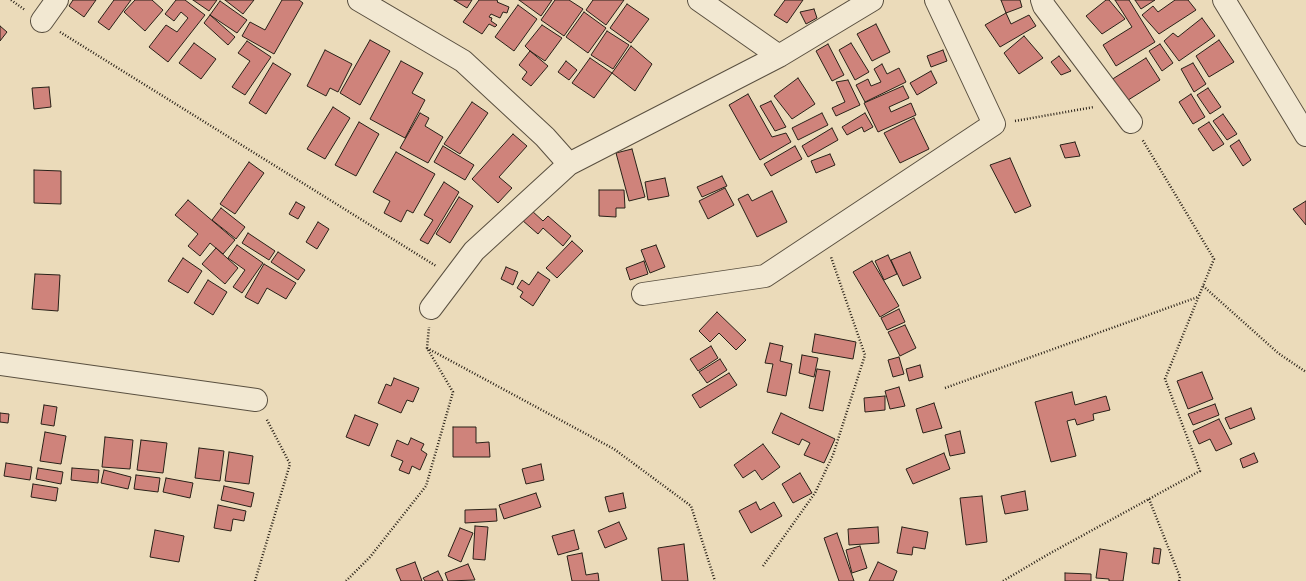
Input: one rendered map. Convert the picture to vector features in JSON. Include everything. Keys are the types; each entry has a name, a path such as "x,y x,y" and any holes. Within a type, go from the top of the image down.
{"street":[{"path":"42,21 56,0"},
{"path":"360,0 463,61 545,137 569,164"},
{"path":"699,0 778,56"},
{"path":"430,308 474,251 569,164 778,56 872,0"},
{"path":"643,294 765,276 994,124 936,0"},
{"path":"1042,0 1044,6 1131,122"},
{"path":"1224,0 1306,135"},
{"path":"0,364 256,400"}],"path":[{"path":"11,0 42,21 454,277"},
{"path":"994,124 1117,103"},
{"path":"1003,581 1047,555 1200,471 1165,379 1214,258 1131,122"},
{"path":"763,566 815,493 833,455 865,355 824,237"},
{"path":"1203,286 1278,353 1306,372"},
{"path":"945,388 1199,297"},
{"path":"346,581 370,557 426,486 453,392 426,348 430,308"},
{"path":"426,348 614,449 691,506 715,581"},
{"path":"255,581 290,464 256,400"},
{"path":"1149,499 1180,577 1179,581"}],"building":[{"path":"73,0 96,0 84,17 69,6"},
{"path":"114,0 131,0 109,30 98,22"},
{"path":"135,0 152,0 163,10 145,31 124,12"},
{"path":"176,0 185,0 205,15 168,62 149,47 166,25 177,32 188,18 181,12 174,21 165,14"},
{"path":"193,0 217,0 209,11"},
{"path":"225,0 254,0 243,14"},
{"path":"282,0 299,0 303,3 274,54 242,36 250,22 265,30"},
{"path":"454,0 472,0 467,8"},
{"path":"479,0 496,0 498,1 497,2 509,7 507,13 503,12 500,18 491,14 489,17 492,18 491,21 497,25 495,27 489,24 482,34 463,22"},
{"path":"519,0 552,0 541,16"},
{"path":"555,0 569,0 583,9 564,36 541,20"},
{"path":"593,0 624,0 606,25 586,10"},
{"path":"785,0 803,0 787,23 774,15"},
{"path":"1001,0 1020,0 1022,7 1006,13"},
{"path":"1106,0 1109,0 1125,19 1102,34 1086,16"},
{"path":"1115,0 1129,0 1155,42 1116,66 1103,45 1132,27"},
{"path":"1135,0 1155,0 1141,9"},
{"path":"1175,0 1188,0 1196,10 1159,34 1142,15 1153,6 1158,12"},
{"path":"220,1 247,20 237,33 210,15"},
{"path":"627,4 649,19 631,43 610,28"},
{"path":"518,5 537,19 514,51 495,37"},
{"path":"814,9 817,18 806,24 800,12"},
{"path":"584,12 606,28 588,53 566,37"},
{"path":"1006,13 1011,24 1029,15 1036,26 1000,47 985,25"},
{"path":"210,15 235,37 228,45 204,23"},
{"path":"1202,18 1215,36 1179,61 1164,41 1173,33 1178,37"},
{"path":"876,24 890,52 872,61 857,34"},
{"path":"542,25 562,38 545,61 525,46"},
{"path":"0,26 7,32 0,41"},
{"path":"607,31 629,45 613,69 591,55"},
{"path":"1024,36 1043,58 1019,74 1004,53"},
{"path":"370,40 390,51 360,105 340,93"},
{"path":"1219,40 1234,62 1209,77 1196,56"},
{"path":"247,41 271,57 245,95 232,87 250,61 238,53"},
{"path":"194,43 216,59 201,79 179,63"},
{"path":"851,43 869,72 855,80 839,50"},
{"path":"828,44 844,75 832,81 816,51"},
{"path":"1160,44 1173,63 1162,71 1149,51"},
{"path":"631,46 652,64 635,91 612,73"},
{"path":"325,50 352,64 338,92 330,88 326,96 307,86"},
{"path":"943,50 947,61 931,67 927,56"},
{"path":"530,51 548,66 531,86 522,79 527,72 519,65"},
{"path":"1059,56 1071,71 1061,75 1051,62"},
{"path":"590,58 612,73 594,98 572,83"},
{"path":"1146,58 1160,80 1125,102 1111,80"},
{"path":"401,61 423,73 412,93 425,100 405,138 370,119"},
{"path":"566,61 577,70 569,80 558,72"},
{"path":"273,63 291,74 266,114 249,103"},
{"path":"1193,63 1206,84 1194,92 1181,69"},
{"path":"882,64 887,74 899,68 906,82 865,102 856,85 868,79 871,86 881,82 874,69"},
{"path":"931,71 937,83 917,95 910,83"},
{"path":"798,78 815,104 792,119 774,96"},
{"path":"848,80 860,105 836,116 832,108 845,102 836,82"},
{"path":"903,86 909,98 889,107 891,112 911,103 916,115 878,132 864,103"},
{"path":"49,87 51,107 34,109 32,88"},
{"path":"1208,88 1221,107 1210,114 1197,95"},
{"path":"748,94 772,137 786,133 791,142 760,160 729,105"},
{"path":"1191,94 1205,117 1193,124 1179,102"},
{"path":"771,101 786,127 775,131 760,106"},
{"path":"472,102 488,113 460,154 444,144"},
{"path":"333,107 350,118 325,159 307,149"},
{"path":"420,113 429,118 425,126 443,137 428,163 400,148"},
{"path":"822,113 828,125 798,140 792,128"},
{"path":"865,113 873,127 864,132 862,127 847,135 842,127"},
{"path":"1223,114 1237,134 1227,140 1213,121"},
{"path":"914,118 929,149 900,163 884,133"},
{"path":"359,122 379,134 356,176 335,165"},
{"path":"1209,122 1224,144 1213,151 1198,129"},
{"path":"832,128 838,140 808,157 802,146"},
{"path":"513,134 527,146 499,177 512,188 498,203 472,179"},
{"path":"1239,140 1251,160 1243,166 1230,146"},
{"path":"1075,142 1080,156 1065,158 1060,145"},
{"path":"443,146 474,165 465,180 434,162"},
{"path":"795,146 802,159 771,176 764,164"},
{"path":"632,149 645,197 629,201 616,153"},
{"path":"396,152 435,174 413,213 407,210 401,222 384,213 390,201 373,192"},
{"path":"830,154 835,165 816,173 811,161"},
{"path":"1010,158 1031,206 1015,213 990,165"},
{"path":"249,162 264,173 235,214 220,204"},
{"path":"34,170 61,171 61,204 34,203"},
{"path":"722,176 727,186 702,197 697,187"},
{"path":"665,178 669,196 648,200 645,182"},
{"path":"444,182 459,192 428,244 420,240 433,220 424,215"},
{"path":"725,188 734,205 708,219 699,201"},
{"path":"599,190 624,190 625,208 616,208 616,217 599,216"},
{"path":"772,191 787,222 757,237 738,199 748,194 752,201"},
{"path":"459,197 473,206 450,243 436,234"},
{"path":"188,200 235,240 223,254 210,243 200,256 188,246 198,234 175,215"},
{"path":"1306,201 1306,225 1293,209"},
{"path":"296,202 305,207 298,219 289,214"},
{"path":"221,208 245,227 236,239 212,220"},
{"path":"531,210 543,221 548,216 571,236 563,246 543,228 538,234 522,220"},
{"path":"318,222 329,229 317,249 306,242"},
{"path":"248,233 275,251 269,260 242,243"},
{"path":"572,241 583,251 557,278 546,268"},
{"path":"237,245 263,263 242,293 233,287 245,270 228,258"},
{"path":"656,245 665,267 650,273 641,250"},
{"path":"216,248 238,268 225,284 202,264"},
{"path":"278,252 305,270 298,280 271,262"},
{"path":"910,252 921,278 903,286 891,260"},
{"path":"888,255 897,274 884,280 875,261"},
{"path":"183,258 202,271 188,293 168,281"},
{"path":"644,261 648,274 630,280 626,268"},
{"path":"872,261 899,306 880,317 853,272"},
{"path":"264,264 296,283 286,299 267,288 258,304 245,297"},
{"path":"506,267 518,272 513,285 501,279"},
{"path":"538,272 550,280 533,306 520,297 523,292 517,288 522,280 529,285"},
{"path":"35,274 60,275 58,311 32,309"},
{"path":"208,280 227,292 213,315 194,303"},
{"path":"899,309 905,322 887,330 881,318"},
{"path":"717,312 746,340 736,350 719,333 710,342 699,331"},
{"path":"905,325 916,348 900,356 888,332"},
{"path":"815,334 856,342 853,359 812,352"},
{"path":"770,343 783,346 780,361 792,364 786,396 767,392 773,364 765,363"},
{"path":"711,346 718,358 698,371 690,359"},
{"path":"802,355 818,358 814,377 799,373"},
{"path":"899,357 904,374 893,377 888,360"},
{"path":"720,359 727,370 707,383 699,372"},
{"path":"920,365 923,377 909,381 906,369"},
{"path":"817,369 830,371 823,411 809,408"},
{"path":"1202,372 1213,399 1188,409 1177,381"},
{"path":"729,373 737,385 700,408 692,395"},
{"path":"394,378 419,388 413,402 407,400 401,413 378,403 386,384 391,386"},
{"path":"899,387 905,406 890,409 885,391"},
{"path":"1072,392 1075,405 1106,396 1110,410 1093,414 1094,420 1077,425 1075,419 1067,421 1076,456 1051,462 1035,402"},
{"path":"885,396 885,410 865,412 864,398"},
{"path":"934,403 942,428 923,433 916,409"},
{"path":"1215,404 1219,415 1193,425 1188,414"},
{"path":"44,405 57,407 54,426 41,424"},
{"path":"1251,408 1255,419 1230,429 1225,418"},
{"path":"0,413 9,414 8,423 0,422"},
{"path":"781,413 835,439 824,463 804,455 810,443 802,439 799,445 772,433"},
{"path":"355,415 378,424 369,446 346,437"},
{"path":"1219,419 1232,444 1216,451 1210,439 1199,444 1193,431"},
{"path":"453,427 476,427 476,443 489,442 490,457 453,457"},
{"path":"960,431 965,453 950,456 945,435"},
{"path":"45,432 66,436 61,464 40,461"},
{"path":"105,437 133,440 130,469 102,467"},
{"path":"411,438 424,444 421,450 427,454 420,470 412,466 409,474 399,470 403,461 391,456 397,440 408,445"},
{"path":"141,440 167,443 163,473 137,470"},
{"path":"763,444 780,467 762,480 755,470 743,478 734,465"},
{"path":"199,448 224,451 220,481 195,478"},
{"path":"229,452 253,456 249,484 225,481"},
{"path":"944,453 950,469 913,484 906,469"},
{"path":"1254,453 1258,462 1243,468 1240,459"},
{"path":"6,463 32,467 30,480 4,476"},
{"path":"541,464 544,480 526,484 522,469"},
{"path":"38,468 63,472 61,484 36,479"},
{"path":"72,468 99,470 98,483 71,480"},
{"path":"104,470 131,477 128,489 101,483"},
{"path":"800,473 812,493 793,503 782,484"},
{"path":"136,475 160,478 158,492 134,489"},
{"path":"166,478 193,483 190,498 163,492"},
{"path":"33,484 58,488 56,501 31,497"},
{"path":"224,486 254,493 251,507 221,500"},
{"path":"1025,491 1028,510 1005,514 1001,496"},
{"path":"536,493 541,507 504,519 499,505"},
{"path":"623,493 626,508 609,512 605,497"},
{"path":"982,496 987,542 966,545 960,498"},
{"path":"756,502 760,510 774,502 782,516 751,533 739,511"},
{"path":"218,505 246,511 244,521 233,519 231,531 214,528"},
{"path":"496,509 497,521 465,523 465,510"},
{"path":"619,522 627,539 605,548 598,531"},
{"path":"475,526 488,527 485,560 473,559"},
{"path":"878,527 879,543 849,545 848,529"},
{"path":"902,527 928,532 925,549 913,547 912,555 897,553"},
{"path":"460,528 473,533 461,562 448,556"},
{"path":"155,530 184,536 179,562 150,557"},
{"path":"574,530 579,549 558,555 552,536"},
{"path":"837,533 854,581 839,581 824,538"},
{"path":"684,544 688,581 662,581 658,548"},
{"path":"860,546 867,568 852,573 846,550"},
{"path":"1154,548 1161,549 1159,564 1152,563"},
{"path":"1100,549 1127,553 1123,581 1109,581 1109,579 1096,578"},
{"path":"582,553 586,575 598,573 599,581 572,581 567,556"},
{"path":"415,562 422,581 401,581 396,569"},
{"path":"878,562 897,571 893,581 869,581"},
{"path":"468,564 475,580 448,581 445,573"},
{"path":"438,571 443,581 425,581 423,578"},
{"path":"1065,573 1091,574 1091,581 1065,581"}]}
